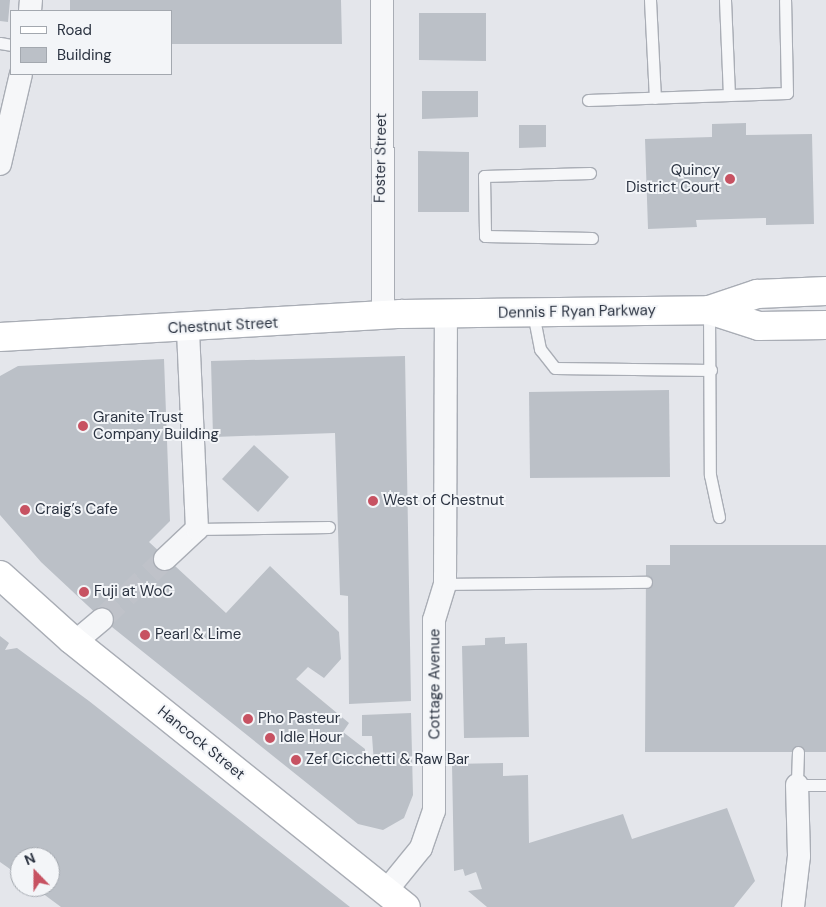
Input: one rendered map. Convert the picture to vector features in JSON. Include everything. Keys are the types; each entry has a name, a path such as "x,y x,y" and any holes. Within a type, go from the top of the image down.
{"street":[{"name":"Foster Street","path":"382,0 383,315"},
{"path":"0,164 22,75"},
{"name":"Dennis F Ryan Parkway","path":"446,314 709,310 757,294 826,291"},
{"name":"Dennis F Ryan Parkway","path":"709,310 759,326 826,325"},
{"name":"Chestnut Street","path":"0,337 188,328 383,315 446,314"},
{"name":"Cottage Avenue","path":"396,899 432,824 434,620 445,584 446,314"},
{"path":"165,559 197,528 188,328"},
{"name":"Hancock Street","path":"0,574 76,642 396,899"},
{"path":"76,642 102,619"},
{"path":"793,907 799,856 797,785"}],"lane":[{"path":"650,0 655,98"},
{"path":"725,0 729,95"},
{"path":"588,100 787,93 785,0"},
{"path":"590,172 484,176 485,236 592,238"},
{"path":"709,310 712,370 710,474 719,517"},
{"path":"533,313 540,349 555,368 712,370"},
{"path":"197,528 329,527"},
{"path":"445,584 646,582"},
{"path":"798,752 797,785 826,785"}],"building":[{"path":"0,0 10,0 8,22 0,21"},
{"path":"70,0 341,0 342,44 172,44 172,10 70,10"},
{"path":"419,13 486,13 486,61 419,60"},
{"path":"422,91 478,91 478,117 422,119"},
{"name":"Quincy District Court","path":"746,123 746,135 812,134 814,224 766,225 766,218 696,220 697,227 648,229 645,139 712,137 712,124"},
{"path":"519,125 546,125 546,147 519,148"},
{"path":"418,151 469,152 469,212 418,212"},
{"name":"West of Chestnut","path":"405,356 411,701 349,704 348,596 340,595 335,433 213,437 211,361"},
{"path":"164,359 170,521 149,542 226,613 270,566 339,632 341,659 324,678 308,667 296,679 349,723 343,732 365,749 365,757 374,764 372,736 362,736 362,715 411,713 413,795 404,818 383,830 358,824 102,619 41,562 0,515 0,376 18,366"},
{"path":"669,390 670,477 530,478 529,392"},
{"path":"254,445 289,477 258,512 222,479"},
{"path":"670,545 826,545 826,752 645,752 646,565 670,565"},
{"path":"0,636 9,643 5,650 17,648 89,701 350,907 61,907 48,897 60,897 60,847 10,847 10,869 0,862"},
{"path":"505,637 505,644 527,643 529,737 464,738 462,646 485,645 485,638"},
{"path":"503,763 503,776 528,775 529,843 623,814 632,839 727,808 755,881 734,907 487,907 468,891 482,889 476,872 465,876 463,869 454,871 452,764"}],"tunnel":[{"path":"102,619 165,559"}],"place":[{"name":"Quincy District Court","path":"730,179"},
{"name":"Granite Trust Company Building","path":"83,426"},
{"name":"West of Chestnut","path":"373,501"},
{"name":"Craig’s Cafe","path":"25,510"},
{"name":"Fuji at WoC","path":"84,592"},
{"name":"Pearl & Lime","path":"145,635"},
{"name":"Pho Pasteur","path":"248,719"},
{"name":"Idle Hour","path":"270,738"},
{"name":"Zef Cicchetti & Raw Bar","path":"296,760"}]}
